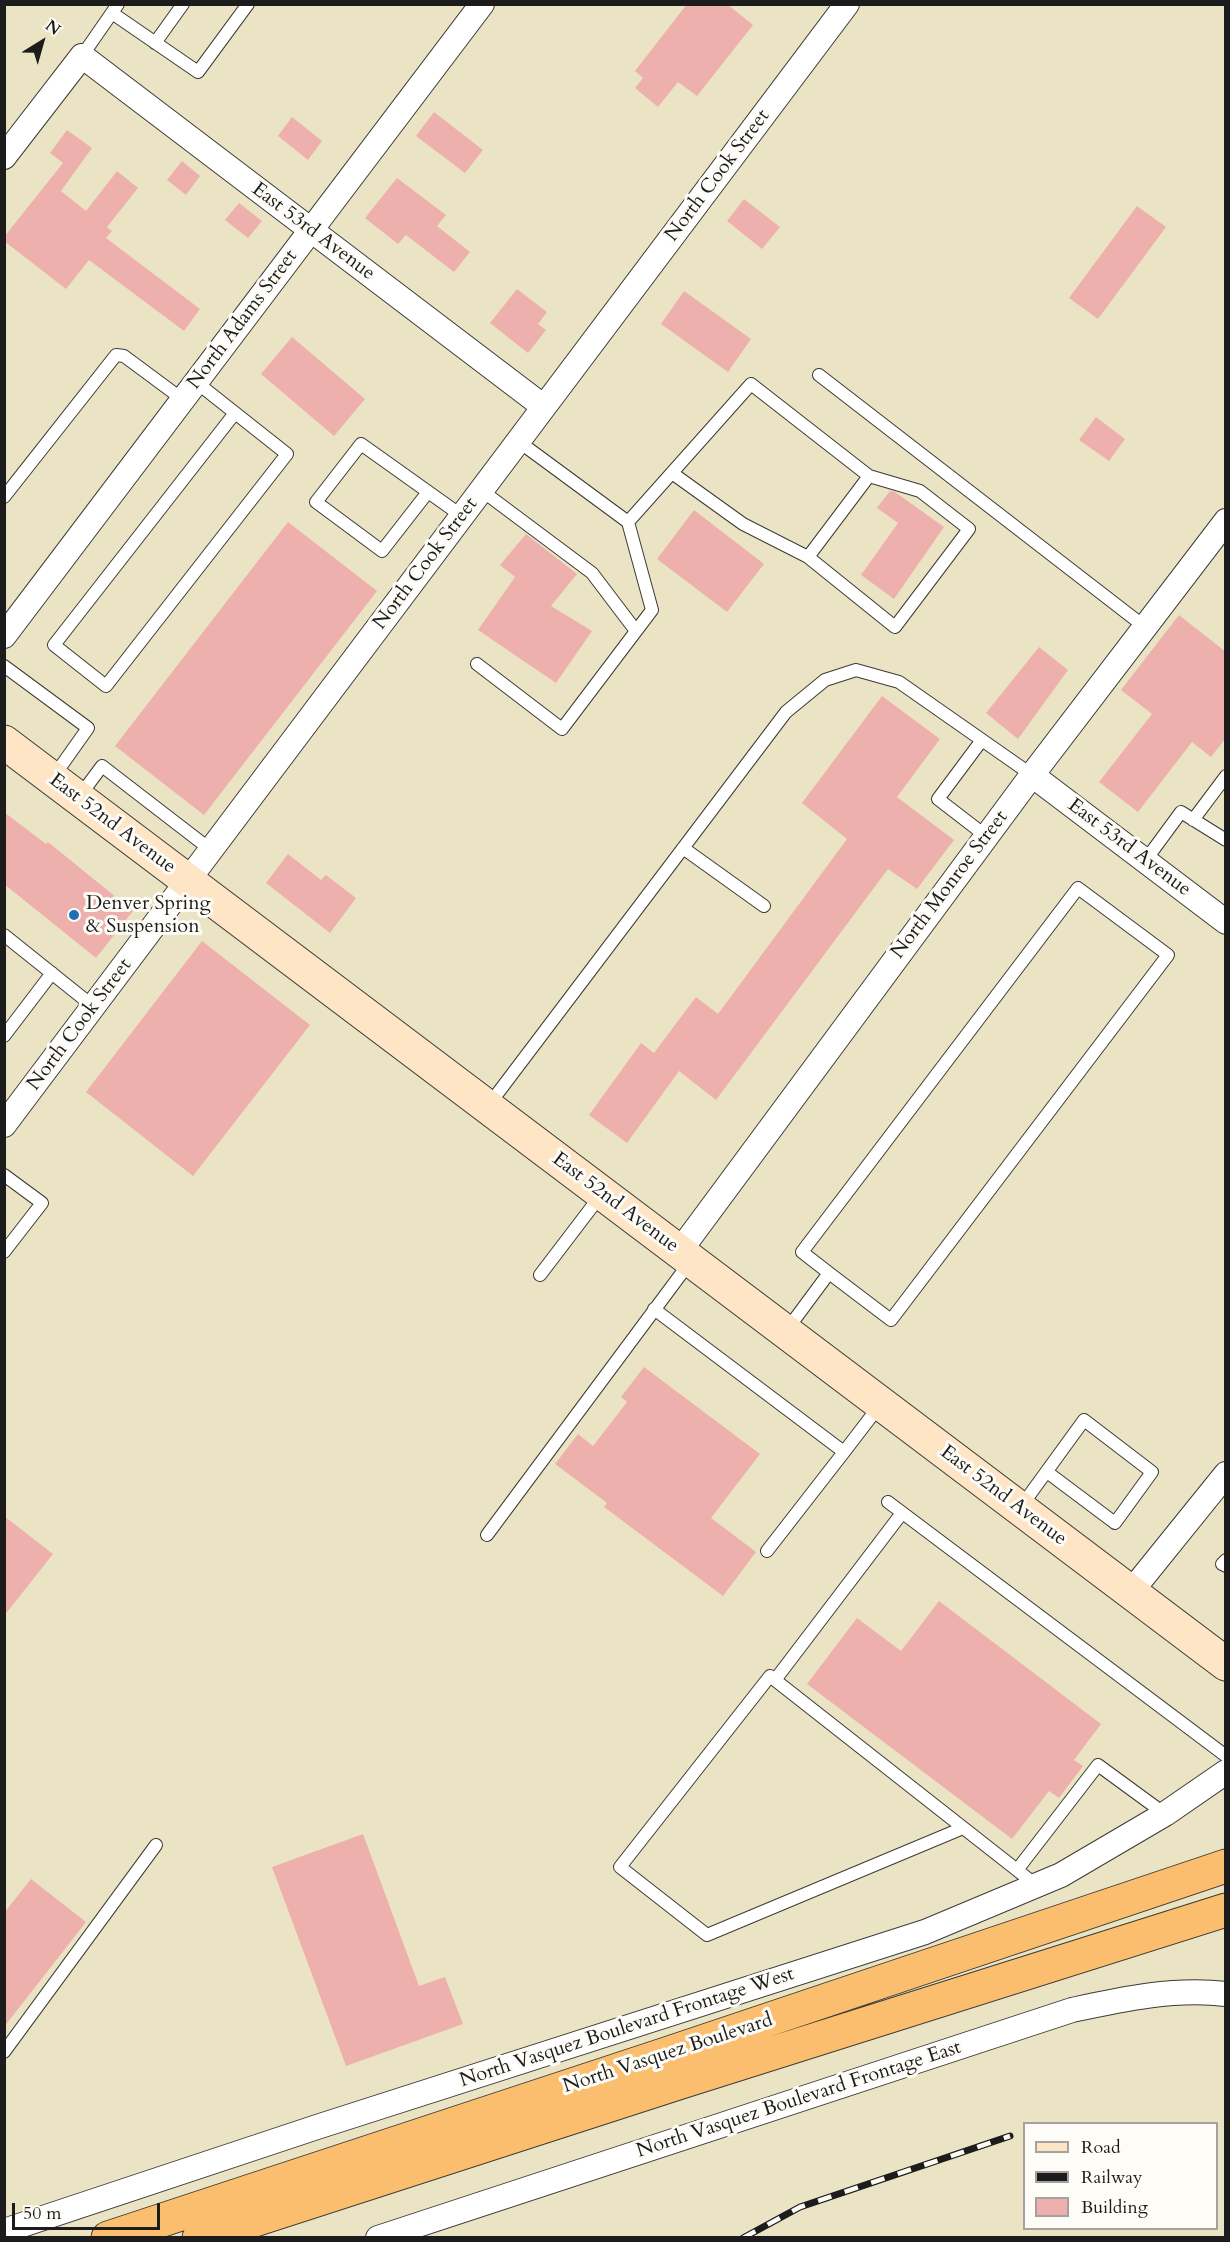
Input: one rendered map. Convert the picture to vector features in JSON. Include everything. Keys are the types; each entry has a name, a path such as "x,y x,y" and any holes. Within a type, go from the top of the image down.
{"highway":[{"name":"North Vasquez Boulevard","path":"108,2238 1226,1866"},
{"name":"North Vasquez Boulevard","path":"199,2238 1226,1910"}],"street":[{"name":"North Adams Street","path":"4,636 482,4"},
{"name":"North Cook Street","path":"4,1125 847,4"},
{"name":"East 53rd Avenue","path":"82,56 544,407"},
{"path":"4,157 82,56"},
{"name":"North Monroe Street","path":"685,1256 986,836 1226,521"},
{"name":"East 52nd Avenue","path":"4,742 1226,1664"},
{"name":"East 53rd Avenue","path":"1032,775 1226,922"},
{"path":"1130,1593 1226,1474"},
{"name":"North Vasquez Boulevard Frontage West","path":"4,2231 317,2127 925,1932 1061,1875 1165,1814 1226,1772"},
{"name":"North Vasquez Boulevard Frontage East","path":"378,2238 1072,2010 1143,1994 1206,1992 1226,1994"}],"lane":[{"path":"155,43 183,4"},
{"path":"82,56 115,9 155,43 198,72 248,4"},
{"path":"4,496 116,355 124,356 235,413 286,454 106,686 54,645 235,413"},
{"path":"819,375 1145,627"},
{"path":"628,522 751,384 869,476 920,491 969,529 895,627 808,557 743,524 672,473"},
{"path":"477,664 562,729 652,610 628,522 518,441"},
{"path":"428,492 382,551 316,502 361,444 462,516"},
{"path":"808,557 869,476"},
{"path":"481,490 592,573 636,631"},
{"path":"4,666 88,728 52,778"},
{"path":"487,1107 786,712 825,680 856,670 899,682 1032,775"},
{"path":"982,740 938,799 986,836"},
{"path":"78,798 102,766 211,850"},
{"path":"1193,820 1226,776"},
{"path":"1145,861 1181,812 1226,840"},
{"path":"683,848 764,906"},
{"path":"1078,888 1168,955 891,1320 829,1273 802,1252 1078,888"},
{"path":"4,935 94,1007"},
{"path":"4,1035 52,973"},
{"path":"4,1175 42,1203 4,1252"},
{"path":"540,1275 602,1194"},
{"path":"488,1535 654,1310 685,1256"},
{"path":"785,1332 829,1273"},
{"path":"654,1310 844,1452"},
{"path":"767,1551 880,1404"},
{"path":"1019,1509 1084,1420 1152,1472 1115,1522 1047,1472"},
{"path":"888,1502 1226,1756"},
{"path":"775,1680 902,1513"},
{"path":"1226,1560 1222,1564 1226,1566"},
{"path":"963,1828 707,1935 620,1867 770,1676 1017,1870 1036,1886"},
{"path":"1017,1870 1098,1765 1165,1814"},
{"path":"4,2052 156,1845"}],"building":[{"path":"687,4 727,4 753,25 697,96 678,82 658,107 635,88 643,78 635,71"},
{"path":"434,112 483,150 465,173 416,136"},
{"path":"292,117 322,141 308,160 278,136"},
{"path":"67,130 92,148 61,191 86,211 117,171 138,188 107,227 112,231 106,238 200,309 184,331 89,260 66,289 4,241 4,237 63,163 50,153"},
{"path":"182,161 200,176 186,195 167,180"},
{"path":"397,178 446,215 437,226 470,252 454,272 406,235 398,244 365,218"},
{"path":"744,199 780,227 762,249 727,221"},
{"path":"239,203 262,221 248,238 225,220"},
{"path":"1137,206 1166,227 1098,319 1069,298"},
{"path":"517,289 547,312 538,324 546,330 528,353 490,323"},
{"path":"684,291 751,339 728,372 661,324"},
{"path":"292,337 365,399 334,436 261,374"},
{"path":"1096,417 1125,439 1109,461 1079,440"},
{"path":"890,491 895,492 944,527 894,599 861,575 898,523 877,508"},
{"path":"694,510 764,564 727,612 657,559"},
{"path":"288,522 377,591 204,815 115,746"},
{"path":"526,534 577,574 551,606 592,631 556,683 478,630 515,577 500,565"},
{"path":"1179,615 1226,652 1226,738 1211,757 1192,742 1138,812 1099,782 1152,714 1121,690"},
{"path":"1039,647 1068,670 1018,739 986,713"},
{"path":"882,696 940,739 897,797 954,840 917,889 888,869 716,1100 679,1071 627,1143 589,1115 641,1043 654,1053 696,997 718,1014 847,839 802,803"},
{"path":"4,812 46,844 48,842 133,911 96,958 4,884"},
{"path":"288,854 321,880 326,875 356,898 330,933 266,883"},
{"path":"202,941 310,1025 193,1176 86,1092"},
{"path":"644,1367 760,1454 711,1518 756,1552 723,1596 604,1507 607,1503 555,1464 578,1434 593,1446 627,1402 621,1397"},
{"path":"4,1516 53,1554 4,1616"},
{"path":"939,1601 1101,1724 1074,1760 1083,1766 1059,1798 1049,1791 1012,1839 807,1684 857,1618 901,1651"},
{"path":"363,1834 419,1986 445,1977 463,2024 346,2066 272,1867"},
{"path":"31,1879 86,1922 4,2027 4,1913"}],"railway":[{"path":"743,2238 800,2207 1010,2136"}],"place":[{"name":"Denver Spring & Suspension","path":"74,915"}]}
